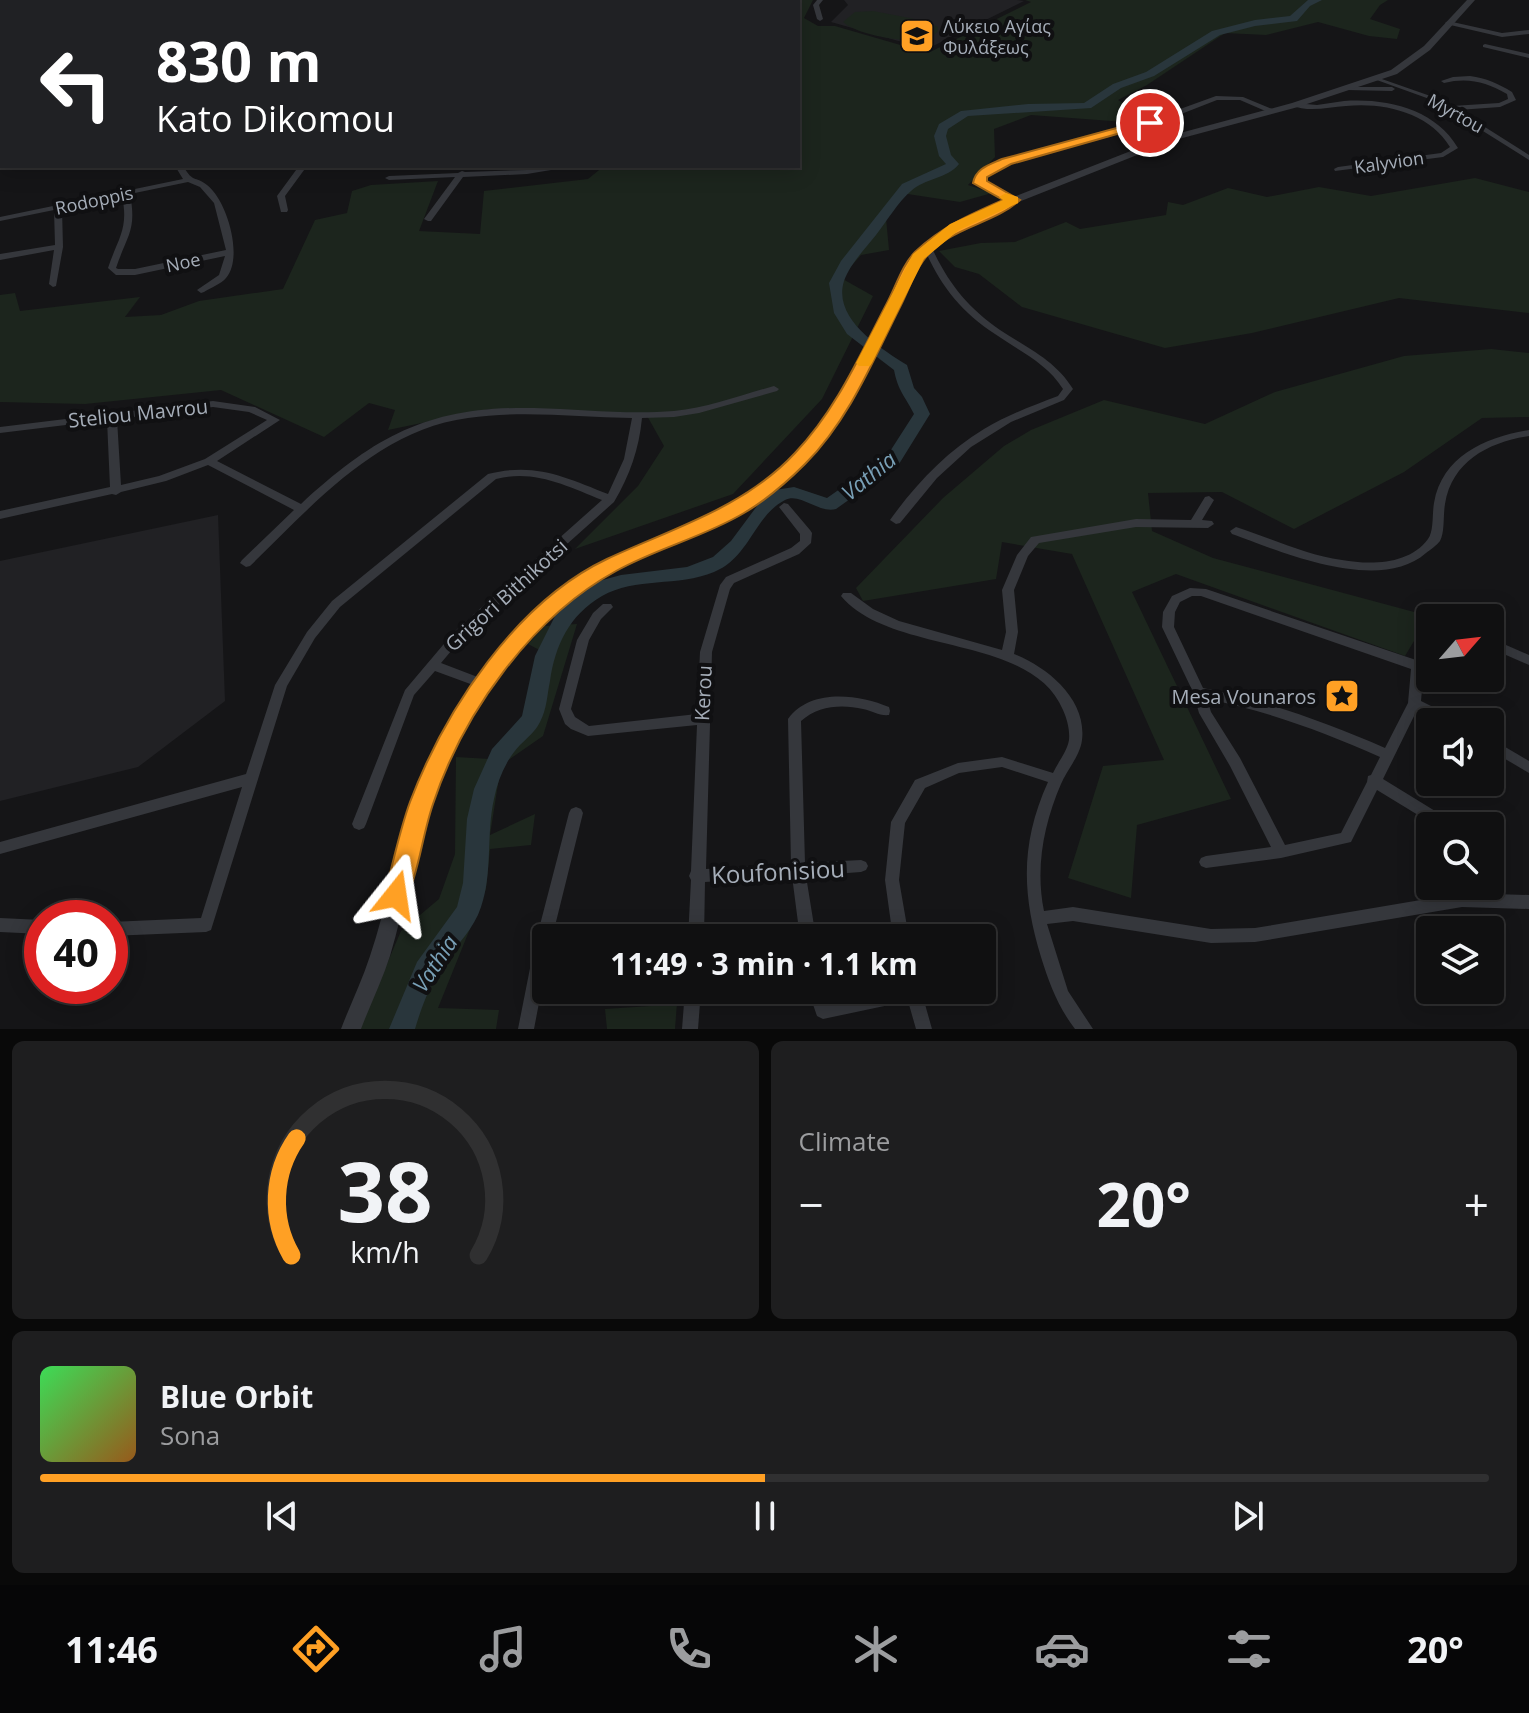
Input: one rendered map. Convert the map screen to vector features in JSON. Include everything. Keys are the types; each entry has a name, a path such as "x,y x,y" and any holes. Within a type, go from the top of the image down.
{"street":[{"path":"820,0 816,5 820,19"},
{"path":"351,1029 380,957 421,803 446,746 484,684 523,632 582,582 611,565 709,524 768,489 801,458 830,423 872,348 912,265 928,248 955,227 1013,200 1172,138 1377,79 1409,63 1427,48 1471,0"},
{"path":"1448,23 1513,34 1529,32"},
{"path":"1513,34 1529,43"},
{"path":"1485,46 1529,56"},
{"path":"1444,81 1459,76 1478,78 1510,93 1512,100 1500,105 1452,108"},
{"name":"Myrtou","path":"1377,79 1452,108 1529,158"},
{"path":"1349,89 1379,87 1424,95"},
{"path":"1013,200 980,183 981,176 1006,162 1150,123 1216,98 1241,98 1273,111"},
{"name":"Kalyvion","path":"1295,105 1314,109 1352,103 1404,110 1441,128 1450,136 1454,148 1443,155 1338,169"},
{"path":"180,168 188,180 203,185 218,202 231,252 223,276 201,290"},
{"path":"284,210 281,196 302,168"},
{"path":"389,178 527,172 551,168"},
{"path":"428,219 462,173"},
{"name":"Rodoppis","path":"0,219 188,180"},
{"name":"Noe","path":"126,194 131,217 130,230 112,268 116,272 135,272 231,252"},
{"path":"53,284 59,247 58,208"},
{"path":"0,257 59,247"},
{"path":"896,520 934,471 974,437 989,427 1061,398 1068,389 1063,378 1050,366 995,331 944,285 928,248"},
{"path":"246,563 301,509 368,454 402,434 477,413 514,410 637,416 678,414 774,389"},
{"name":"Steliou Mavrou","path":"0,430 213,404 251,409 275,420 209,461"},
{"path":"112,415 116,491"},
{"name":"Grigori Bithikotsi","path":"359,824 409,693 458,635 610,499 626,476 634,453 637,416"},
{"path":"1236,531 1311,556 1372,567 1409,561 1435,539 1445,482 1458,464 1507,435 1529,433"},
{"path":"0,515 116,491 209,461 301,509"},
{"path":"128,928 206,925 281,685 319,625 348,593 492,476 510,470 536,471 610,499"},
{"path":"1007,656 1012,632 1008,590 1012,575 1035,540 1136,523 1201,523 1209,500"},
{"name":"Kerou","path":"696,924 706,652 724,588 730,580 795,551 805,543 806,533 784,507"},
{"path":"1281,852 1235,762 1205,713 1199,692 1168,627 1169,612 1176,599 1190,592 1202,592 1416,665"},
{"path":"847,596 869,615 1007,656 1040,673 1060,693 1074,718 1076,742 1056,779 1039,833 1032,877 1037,918 1066,1003 1085,1029"},
{"path":"607,607 595,616 587,629 565,709 566,717 573,725 588,731 702,719"},
{"path":"1504,649 1529,660"},
{"path":"432,665 484,684"},
{"path":"1206,862 1281,852 1346,838 1414,703 1416,684"},
{"path":"1199,692 1247,700 1322,725 1386,754"},
{"path":"806,924 798,870 794,719 803,709 817,703 870,704 884,711"},
{"path":"1414,703 1423,708"},
{"path":"1504,752 1529,768"},
{"path":"899,924 892,880 898,822 920,784 958,768 1002,762 1056,779"},
{"path":"0,848 250,779"},
{"path":"1373,780 1425,812"},
{"path":"550,924 576,813"},
{"name":"Koufonisiou","path":"696,876 861,866"},
{"path":"1037,918 1073,914 1211,936 1255,935 1462,900 1529,902"},
{"path":"0,925 24,926"},
{"path":"526,1029 532,1002"},
{"path":"690,1029 692,1004"},
{"path":"821,1004 823,1011 854,1004"},
{"path":"917,1004 924,1029"}],"shaded area":[{"path":"800,0 813,0 804,18 818,26 835,26 928,53 1031,2 1025,0 1388,0 1370,19 1400,29 1397,39 1369,36 1318,22 1266,35 1225,33 1147,85 1118,100 1144,115 1125,122 1031,115 994,129 995,157 968,185 992,193 960,202 901,193 885,208 889,250 861,255 841,278 873,296 822,399 733,494 575,549 638,486 664,446 646,414 489,409 388,430 395,410 369,403 324,437 221,390 85,404 0,402 0,295 15,293 20,311 140,297 125,317 161,315 199,301 283,289 315,220 347,213 352,191 371,185 438,181 419,231 480,234 484,191 588,179 602,168 800,168"},
{"name":"Λύκειο Αγίας Φυλάξεως","path":"844,0 1024,1 927,49 831,22 848,5"},
{"path":"873,11 925,21 938,27 938,31 931,36 906,40 862,32 843,22 855,12"},
{"path":"1475,178 1529,192 1529,313 1399,298 1252,333 1165,348 1022,307 979,274 955,267 939,251 981,243 1015,242 1066,222 1080,229 1166,215 1168,202 1183,205 1228,188 1267,197 1319,187 1371,196"},
{"path":"1491,349 1529,353 1529,417 1482,418 1404,472 1294,529 1222,492 1148,493 1152,531 1213,558 1416,613 1416,638 1405,656 1176,574 1132,592 1231,799 1137,825 1131,898 1068,878 1103,766 1164,760 1072,554 1002,542 996,579 863,601 856,588 943,498 1004,446 1031,430 1104,400 1205,424 1275,392 1404,356"},
{"path":"218,515 225,701 138,767 0,801 0,561"},
{"path":"577,624 543,736 501,765 490,835 535,814 531,845 490,849 486,889 438,1008 499,1010 496,1029 359,1029 401,931 439,899 455,854 456,757 490,759 521,719 549,655 528,644 545,626"},
{"path":"677,1004 675,1029 607,1029 605,1009"}],"waterway":[{"name":"Vathia","path":"876,351 859,338 847,322 838,304 836,283 846,264 907,187 953,164 945,156 940,136 943,127 965,113 1087,106 1117,86 1150,74 1216,33 1255,23 1293,19 1306,4 1317,0"},
{"name":"Vathia","path":"402,1029 425,971 469,908 475,883 479,819 485,789 500,755 531,720 549,643 562,621 580,602 606,586 621,581 687,574 720,562 738,545 763,510 781,494 794,492 830,505 893,460 922,414 914,397 906,390 901,368 881,355"}],"slow traffic":[{"path":"864,363 918,257 955,227 1013,200 1006,197"}],"place":[{"name":"Λύκειο Αγίας Φυλάξεως","path":"917,36"},
{"name":"Mesa Vounaros","path":"1342,696"}],"route":[{"path":"396,895 421,803 446,746 484,684 523,632 582,582 611,565 736,510 768,489 801,458 830,423 847,396 918,257 955,227 1013,200 980,183 981,176 988,170 1006,162 1150,123"}]}
